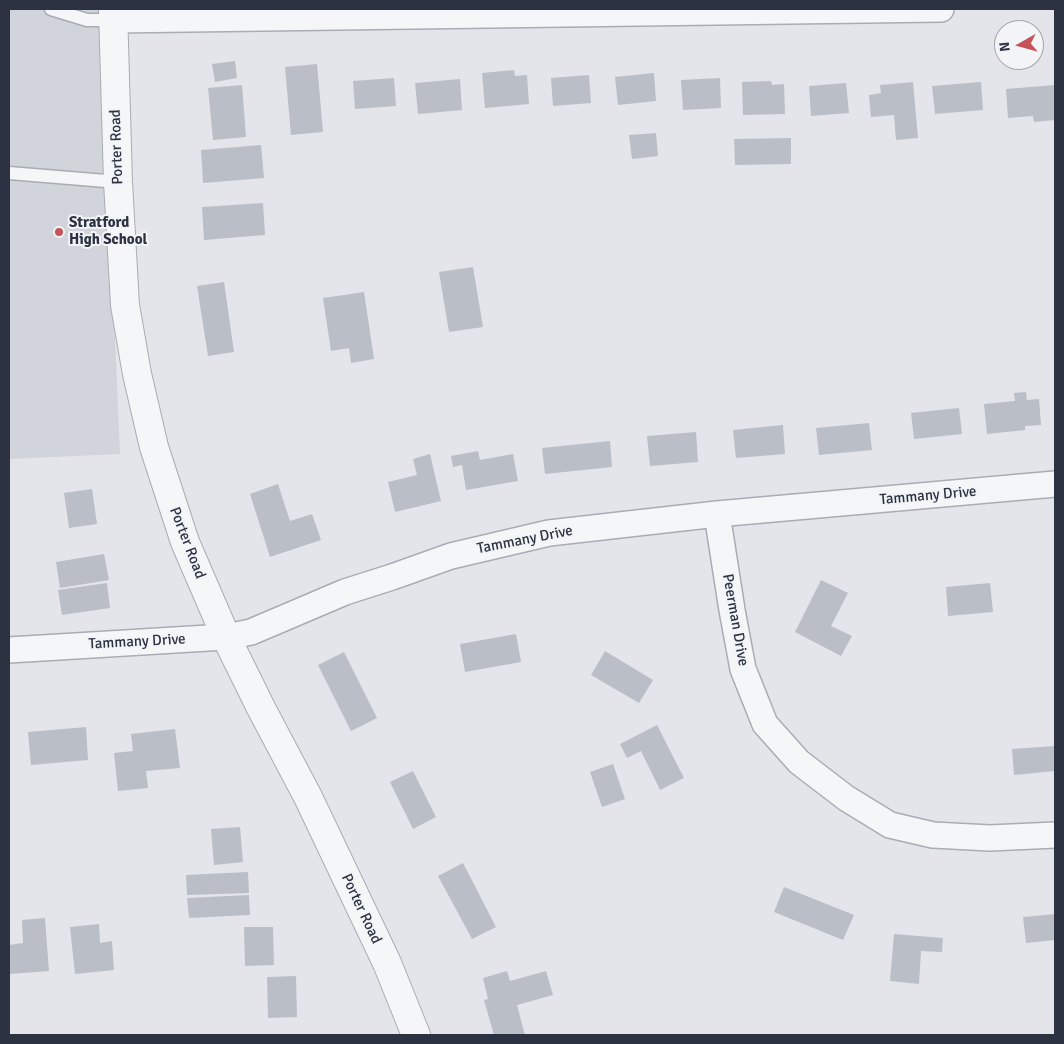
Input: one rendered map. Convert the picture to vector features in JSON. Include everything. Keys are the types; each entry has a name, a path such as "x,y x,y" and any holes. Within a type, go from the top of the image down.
{"street":[{"path":"113,15 941,9"},
{"name":"Porter Road","path":"113,15 118,182 125,304 137,374 154,447 185,542 226,637 312,806 387,963 416,1035"},
{"name":"Tammany Drive","path":"9,650 226,637 251,632 345,592 450,556 549,533 717,514 1055,484"},
{"name":"Peerman Drive","path":"717,514 743,669 765,724 799,762 846,798 890,825 933,835 990,838 1055,835"},
{"path":"410,1035 416,1035"}],"lane":[{"path":"51,9 87,20 113,15"},
{"path":"9,173 118,182"}],"shaded area":[{"name":"Stratford High School","path":"9,9 101,9 120,454 9,459"}],"building":[{"path":"235,61 237,78 215,82 212,64"},
{"path":"317,64 323,132 291,135 285,67"},
{"path":"514,70 515,76 527,75 529,104 485,108 482,73"},
{"path":"654,73 656,101 618,105 615,77"},
{"path":"589,75 591,103 553,106 551,78"},
{"path":"394,78 396,106 355,109 353,81"},
{"path":"720,78 721,108 683,110 681,80"},
{"path":"460,79 462,110 418,114 415,83"},
{"path":"771,81 772,85 784,84 785,114 743,115 742,82"},
{"path":"913,82 918,138 896,140 894,115 871,117 869,95 881,93 880,85"},
{"path":"981,82 983,110 935,114 932,86"},
{"path":"846,83 849,113 811,116 809,86"},
{"path":"242,85 246,137 213,140 208,88"},
{"path":"1055,85 1055,120 1034,122 1033,116 1008,118 1006,89"},
{"path":"656,133 658,156 632,159 629,135"},
{"path":"791,138 791,164 735,165 734,139"},
{"path":"261,145 264,178 203,183 201,150"},
{"path":"263,203 265,235 204,240 202,207"},
{"path":"473,267 483,327 449,332 439,272"},
{"path":"224,282 234,352 208,356 197,286"},
{"path":"364,292 374,359 351,363 349,348 331,351 323,298"},
{"path":"1026,392 1027,400 1039,399 1041,425 1025,426 1025,430 987,434 984,404 1015,401 1014,393"},
{"path":"959,408 962,434 914,439 911,413"},
{"path":"869,423 872,450 819,455 816,428"},
{"path":"783,425 785,454 736,458 733,430"},
{"path":"696,432 698,462 650,466 647,436"},
{"path":"610,441 612,467 545,474 542,448"},
{"path":"478,451 480,460 513,454 518,481 466,490 462,465 453,467 451,456"},
{"path":"430,454 441,501 395,512 388,482 417,475 413,459"},
{"path":"278,484 290,521 312,514 321,540 270,557 250,494"},
{"path":"92,489 97,524 69,528 64,493"},
{"path":"104,554 109,580 60,588 56,562"},
{"path":"821,580 848,593 831,626 852,636 841,656 795,632"},
{"path":"107,583 110,608 62,615 58,590"},
{"path":"990,583 993,612 948,616 946,587"},
{"path":"516,634 521,662 465,672 460,644"},
{"path":"605,651 653,680 639,703 591,675"},
{"path":"344,652 377,718 351,731 318,665"},
{"path":"657,725 684,778 660,790 641,751 627,758 620,744"},
{"path":"86,727 88,760 31,765 28,732"},
{"path":"175,729 180,768 146,771 148,788 118,791 114,753 133,751 131,734"},
{"path":"1055,746 1055,771 1014,775 1012,749"},
{"path":"613,764 625,799 602,807 590,772"},
{"path":"413,771 436,817 413,829 390,782"},
{"path":"240,827 243,862 214,865 211,829"},
{"path":"463,863 496,927 472,939 438,876"},
{"path":"248,872 249,893 187,895 186,875"},
{"path":"784,887 854,915 843,940 774,912"},
{"path":"249,895 250,915 189,918 187,898"},
{"path":"1055,914 1055,940 1026,943 1023,917"},
{"path":"45,918 49,971 9,974 9,945 23,943 22,920"},
{"path":"99,924 100,943 112,941 114,970 75,974 70,927"},
{"path":"244,927 273,927 274,965 245,966"},
{"path":"894,934 943,938 942,952 921,951 919,984 890,981"},
{"path":"507,971 510,981 546,971 553,995 517,1005 525,1035 494,1035 484,1000 488,999 483,978"},
{"path":"296,976 297,1017 268,1018 267,977"}],"place":[{"name":"Stratford High School","path":"59,232"}]}
